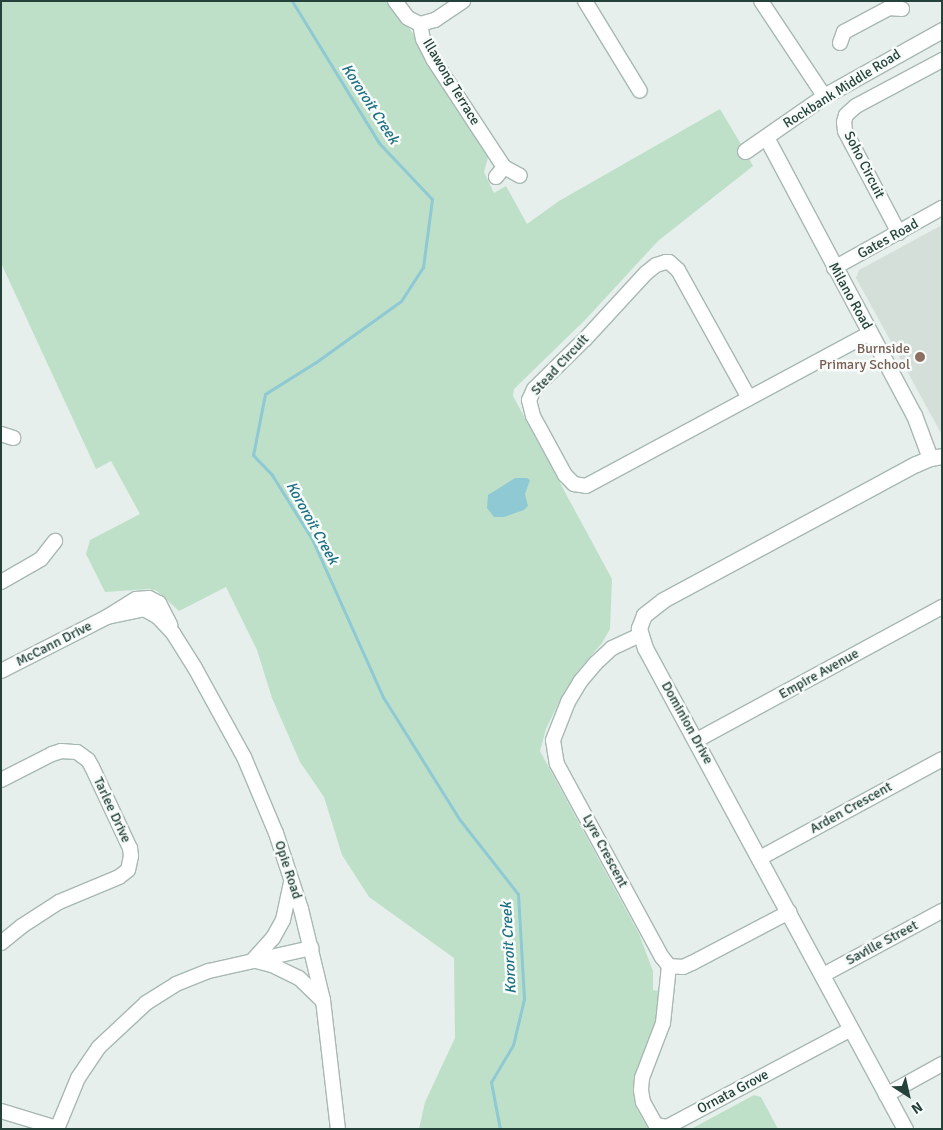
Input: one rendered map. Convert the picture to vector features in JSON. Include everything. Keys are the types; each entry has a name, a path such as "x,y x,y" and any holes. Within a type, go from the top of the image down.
{"street":[{"name":"Illawong Terrace","path":"395,1 408,18 420,24 422,39 500,172 520,176"},
{"path":"420,24 435,20 463,1"},
{"path":"584,1 640,91"},
{"path":"761,1 824,96"},
{"path":"840,43 844,32 881,12 895,7 902,9"},
{"name":"Rockbank Middle Road","path":"745,151 824,96 942,30"},
{"name":"Soho Circuit","path":"899,233 845,131 844,122 846,115 856,106 942,60"},
{"name":"Milano Road","path":"766,137 936,457"},
{"name":"Gates Road","path":"834,268 942,208"},
{"name":"Stead Circuit","path":"749,398 678,270 670,262 666,262 656,265 646,272 585,339 534,389 529,400 533,416 565,475 570,481 580,486 593,483 870,333"},
{"path":"640,635 639,628 644,615 663,600 936,457"},
{"path":"1,582 41,558 55,541"},
{"name":"McCann Drive","path":"1,671 108,617 152,605"},
{"name":"Opie Road","path":"152,605 173,633 212,696 244,757 276,833 291,877 311,948 323,1000 338,1129"},
{"name":"Empire Avenue","path":"697,740 942,607"},
{"name":"Dominion Drive","path":"640,635 905,1129"},
{"name":"Lyre Crescent","path":"640,635 612,648 580,682 556,729 553,749 557,764 662,957 669,966"},
{"name":"Tarlee Drive","path":"1,780 52,754 61,751 77,752 88,760 92,767 130,848 131,856 128,870 119,877 59,902 22,926 1,943"},
{"name":"Arden Crescent","path":"760,858 942,759"},
{"path":"253,960 273,938 283,920 289,899 291,877"},
{"name":"Saville Street","path":"823,975 942,911"},
{"path":"669,966 683,967 692,963 790,912"},
{"path":"1,1111 57,1128 68,1099 83,1070 99,1047 129,1016 176,984 209,971 311,948"},
{"path":"253,960 272,965 291,974 311,988 323,1000"},
{"name":"Ornata Grove","path":"669,966 663,1023 642,1078 641,1090 643,1102 656,1125 667,1127 851,1029"},
{"path":"886,1094 942,1064"}],"shaded area":[{"name":"Burnside Primary School","path":"942,225 942,435 856,278 859,270"}],"green space":[{"path":"1,1 390,1 414,35 489,154 484,172 494,193 506,186 527,224 559,201 720,109 745,151 753,166 658,241 586,319 514,389 513,396 612,579 610,629 602,643 578,671 564,692 546,729 540,751 639,934 653,971 653,990 660,991 658,1012 643,1060 636,1075 634,1089 637,1109 648,1129 419,1129 425,1102 455,1038 454,958 369,897 342,855 324,797 300,762 272,698 257,650 226,587 179,611 157,591 149,589 105,592 86,554 90,540 140,514 111,461 96,469 1,263"},
{"path":"754,1095 761,1097 778,1129 691,1129"}],"water":[{"path":"515,478 527,478 530,480 525,494 528,506 524,510 504,517 494,517 487,508 488,495"}],"waterway":[{"name":"Kororoit Creek","path":"292,1 379,143 432,199 423,267 401,301 316,362 265,394 253,455 272,475 312,539 383,697 460,820 518,894 524,999 513,1045 491,1082 500,1129"}],"place":[{"name":"Burnside Primary School","path":"920,357"}]}
